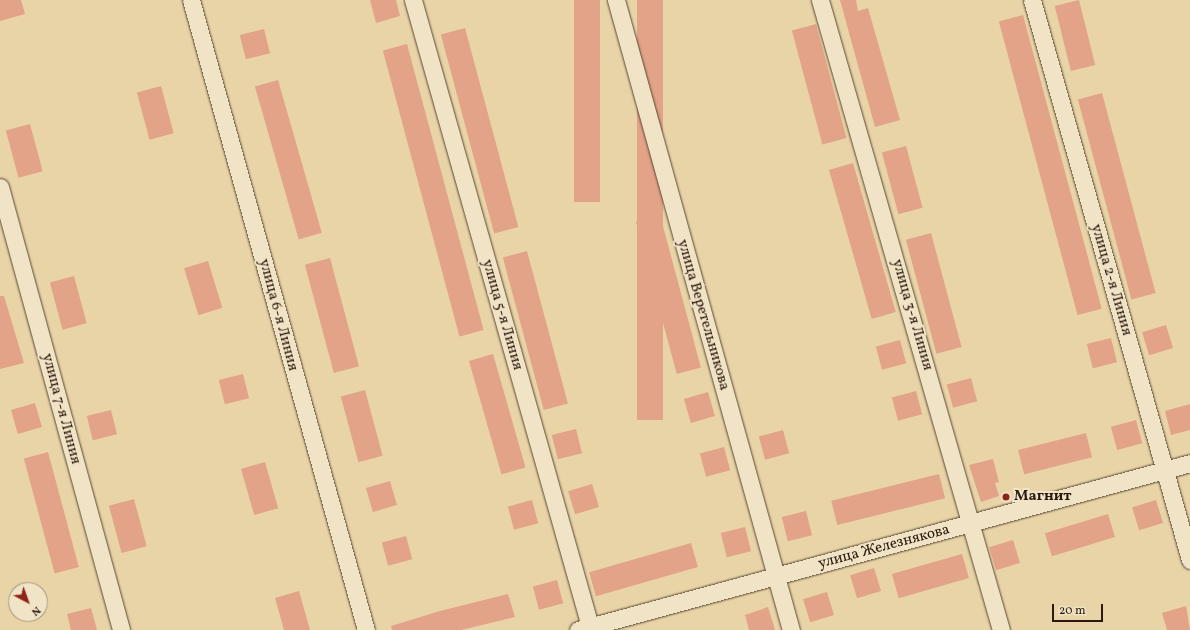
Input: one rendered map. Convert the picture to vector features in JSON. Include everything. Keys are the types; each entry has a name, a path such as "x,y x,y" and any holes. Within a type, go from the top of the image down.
{"street":[{"name":"улица 6-я Линия","path":"191,0 366,630"},
{"name":"улица 5-я Линия","path":"413,0 587,629"},
{"name":"улица Веретельникова","path":"616,0 791,630"},
{"name":"улица 3-я Линия","path":"820,0 1002,630"},
{"name":"улица 2-я Линия","path":"1032,0 1190,560"},
{"name":"улица 7-я Линия","path":"0,187 121,630"},
{"name":"улица Железнякова","path":"587,629 1190,463"}],"building":[{"path":"0,0 21,0 25,14 0,21"},
{"path":"370,0 396,0 400,16 376,23"},
{"path":"574,0 600,0 600,202 574,202"},
{"path":"637,0 663,0 663,420 637,420"},
{"path":"840,0 856,0 858,11 868,8 900,120 875,127"},
{"path":"1079,0 1095,65 1071,71 1055,6"},
{"path":"1023,15 1102,309 1078,315 999,21"},
{"path":"816,24 847,138 822,144 792,30"},
{"path":"465,28 518,227 494,233 441,34"},
{"path":"264,29 270,53 246,59 240,35"},
{"path":"407,44 484,330 459,336 383,50"},
{"path":"278,80 322,233 299,239 255,87"},
{"path":"161,86 174,133 150,140 137,92"},
{"path":"1102,93 1156,293 1131,299 1078,99"},
{"path":"30,124 43,171 19,178 6,130"},
{"path":"906,146 923,208 898,214 882,152"},
{"path":"853,163 896,312 872,319 829,170"},
{"path":"660,215 701,368 677,374 636,221"},
{"path":"931,233 962,347 936,354 906,240"},
{"path":"527,251 568,404 544,410 503,257"},
{"path":"330,258 359,366 334,373 305,265"},
{"path":"208,261 222,308 198,315 184,268"},
{"path":"74,276 87,323 63,330 50,282"},
{"path":"0,296 4,296 24,363 0,369"},
{"path":"1166,325 1173,348 1149,355 1142,332"},
{"path":"1111,338 1117,362 1093,368 1087,344"},
{"path":"900,340 906,363 882,370 876,346"},
{"path":"493,354 526,467 501,474 469,361"},
{"path":"243,374 249,398 225,404 219,380"},
{"path":"971,378 977,401 953,408 947,384"},
{"path":"365,390 383,456 358,462 341,396"},
{"path":"916,391 922,414 898,421 892,397"},
{"path":"708,392 715,416 691,423 684,399"},
{"path":"35,403 42,427 18,434 11,410"},
{"path":"1190,404 1190,430 1171,435 1165,411"},
{"path":"111,410 117,434 93,440 87,416"},
{"path":"1136,420 1142,443 1117,450 1111,427"},
{"path":"576,429 582,453 558,459 552,435"},
{"path":"783,430 789,453 765,460 759,436"},
{"path":"1086,433 1092,457 1024,474 1018,450"},
{"path":"724,447 730,470 706,477 700,453"},
{"path":"48,452 79,567 55,573 24,458"},
{"path":"993,459 999,482 995,483 999,496 981,502 969,465"},
{"path":"265,462 278,508 254,515 241,469"},
{"path":"939,474 945,498 837,525 831,501"},
{"path":"390,481 397,505 373,512 366,488"},
{"path":"592,484 599,507 575,514 568,491"},
{"path":"134,499 147,546 122,553 109,506"},
{"path":"532,500 538,523 514,530 508,506"},
{"path":"1156,500 1163,523 1139,530 1132,507"},
{"path":"806,511 812,535 788,541 782,517"},
{"path":"1108,514 1115,537 1052,556 1045,533"},
{"path":"745,527 751,551 727,557 721,533"},
{"path":"406,536 412,559 388,566 382,542"},
{"path":"1013,540 1020,563 996,570 989,547"},
{"path":"691,543 698,567 596,596 589,572"},
{"path":"962,554 969,578 899,598 892,574"},
{"path":"874,568 881,591 857,598 850,575"},
{"path":"557,580 563,603 539,610 533,586"},
{"path":"299,591 310,630 284,630 275,598"},
{"path":"827,592 834,615 810,622 803,599"},
{"path":"508,594 515,617 461,630 392,630 391,626 440,611"},
{"path":"1186,606 1190,630 1167,630 1162,613"},
{"path":"768,607 775,630 749,630 745,615"},
{"path":"91,608 97,630 71,630 67,614"}],"place":[{"name":"Магнит","path":"1006,497"}]}
